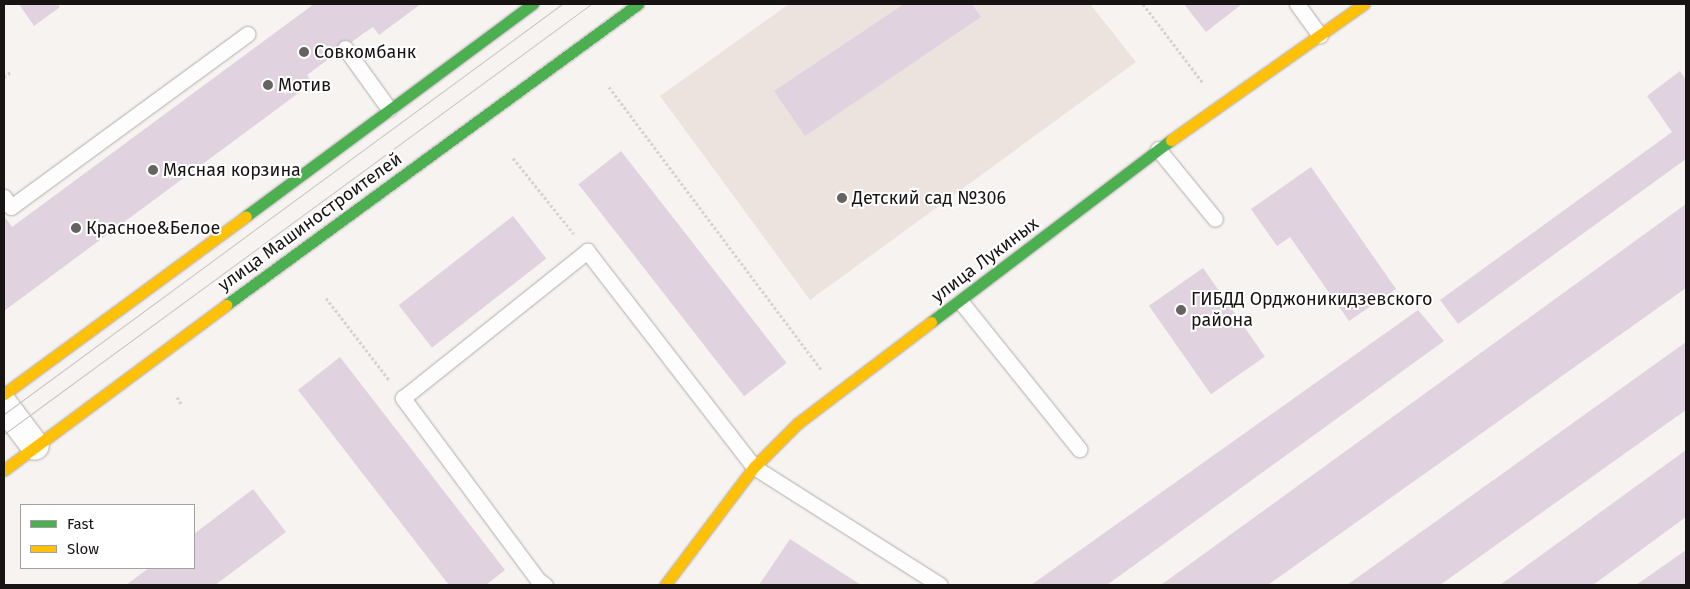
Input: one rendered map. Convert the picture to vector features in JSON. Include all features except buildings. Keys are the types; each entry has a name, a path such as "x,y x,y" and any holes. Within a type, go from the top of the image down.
{"main road":[{"path":"4,394 533,4"},
{"name":"улица Машиностроителей","path":"4,470 638,4"},
{"name":"улица Лукиных","path":"665,585 754,467 798,423 960,302 1158,149 1364,4"}],"street":[{"path":"4,405 35,446"}],"lane":[{"path":"1297,4 1320,36"},
{"path":"4,197 11,207 247,34"},
{"path":"345,48 389,109"},
{"path":"1158,149 1215,219"},
{"path":"538,584 402,398 587,250 754,467 940,585"},
{"path":"960,302 1079,449"}],"path":[{"path":"1143,4 1221,105"},
{"path":"4,77 10,72"},
{"path":"609,87 838,393"},
{"path":"513,158 587,250"},
{"path":"326,298 402,398"},
{"path":"177,397 182,405"}],"shaded area":[{"name":"Детский сад №306","path":"789,4 1090,4 1136,62 810,300 660,96"}],"tram line":[{"path":"4,414 562,4"},
{"path":"4,434 591,4"}],"traffic: fast":[{"path":"246,216 533,4"},
{"path":"226,305 638,4"},
{"path":"931,322 1171,140"}],"traffic: slow":[{"path":"1171,140 1364,4"},
{"path":"4,394 246,216"},
{"path":"4,470 226,305"},
{"path":"665,585 754,467 798,423 931,322"}],"place":[{"name":"Совкомбанк","path":"304,52"},
{"name":"Мотив","path":"268,85"},
{"name":"Мясная корзина","path":"153,170"},
{"name":"Детский сад №306","path":"842,198"},
{"name":"Красное&Белое","path":"76,228"},
{"name":"ГИБДД Орджоникидзевского района","path":"1181,310"}]}
